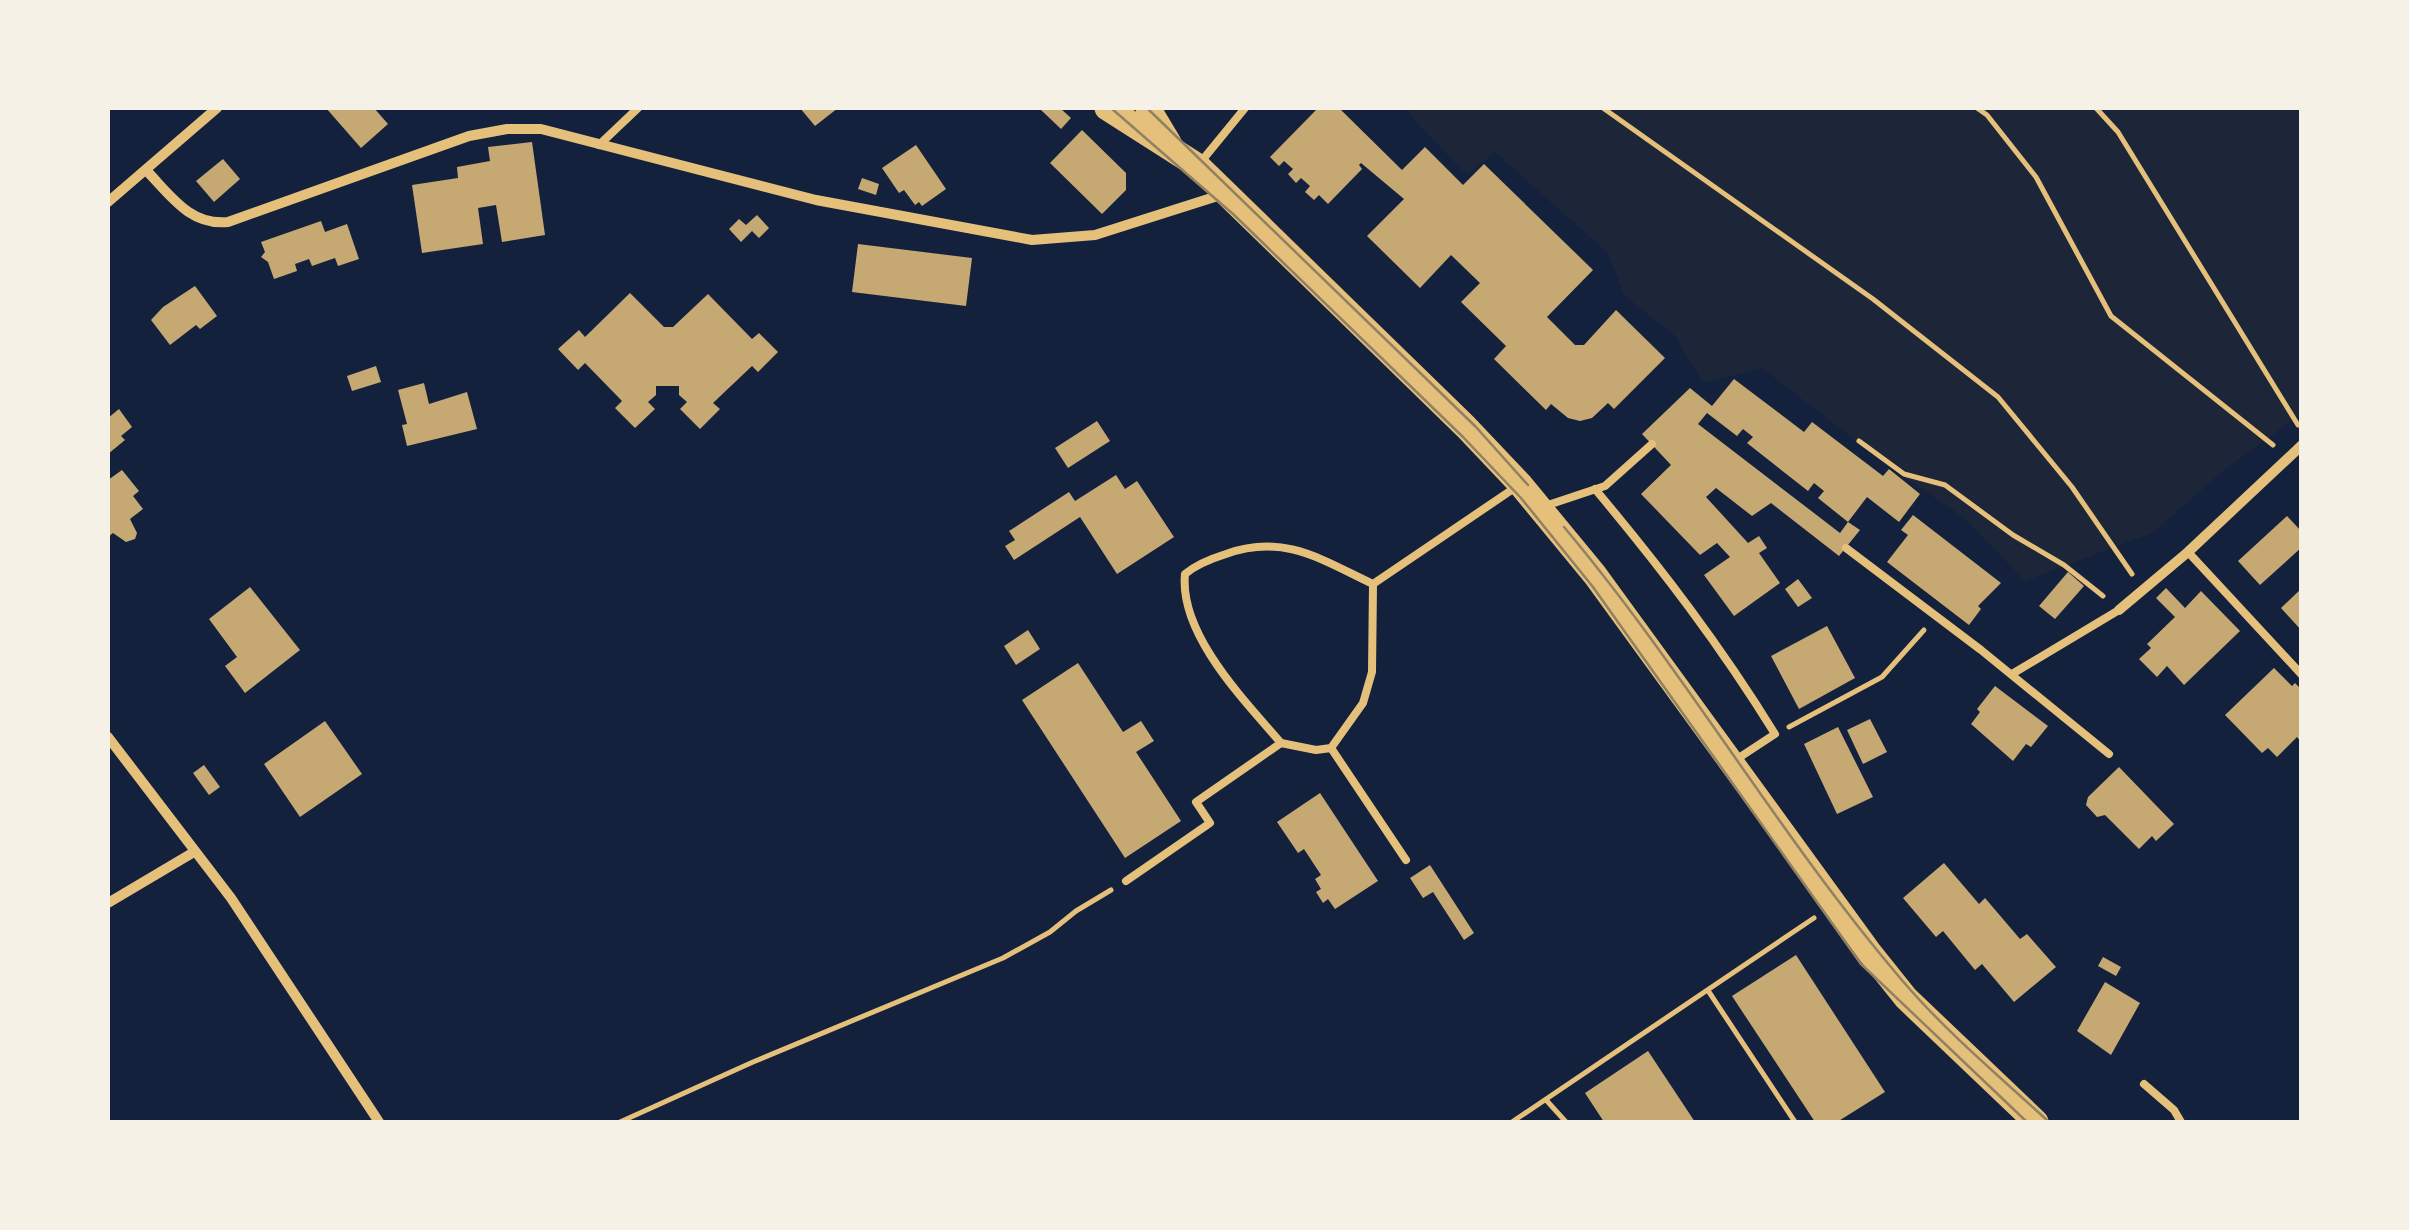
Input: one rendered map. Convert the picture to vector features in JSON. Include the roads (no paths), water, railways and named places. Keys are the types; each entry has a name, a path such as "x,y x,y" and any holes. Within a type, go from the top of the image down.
{"main road":[{"path":"1107,108 1198,166 1520,484 1596,575 1831,903 1906,998 2036,1122"},
{"path":"1148,108 1171,147"}],"street":[{"path":"108,202 217,108"},
{"path":"146,170 192,217 215,223 228,222 470,136 507,129 541,129 816,200 1032,240 1096,235 1224,194"},
{"path":"2119,610 2188,552 2302,445"},
{"path":"108,737 231,898 379,1122"},
{"path":"108,903 194,852"}],"lane":[{"path":"600,145 638,108"},
{"path":"1198,166 1244,108"},
{"path":"1540,507 1604,486 1652,444"},
{"path":"1373,584 1520,484"},
{"path":"1594,489 1664,571 1726,654 1775,734 1730,763"},
{"path":"1264,544 1290,547 1373,584 1372,672 1363,703 1331,748 1316,750 1280,743 1226,679 1190,618 1184,574 1196,565 1264,544"},
{"path":"1846,548 2012,674 2109,754"},
{"path":"2188,552 2302,675"},
{"path":"2012,674 2119,610"},
{"path":"1126,881 1210,823 1196,802 1280,743"},
{"path":"1331,748 1406,860"},
{"path":"2144,1084 2174,1110 2181,1122"}],"tram line":[{"path":"1111,108 1233,214 1521,498 1593,587 1861,964 2027,1122"},
{"path":"1147,108 1476,427 1528,485"},
{"path":"1564,527 1651,638 1856,924 1936,1017 2049,1122"}]}
